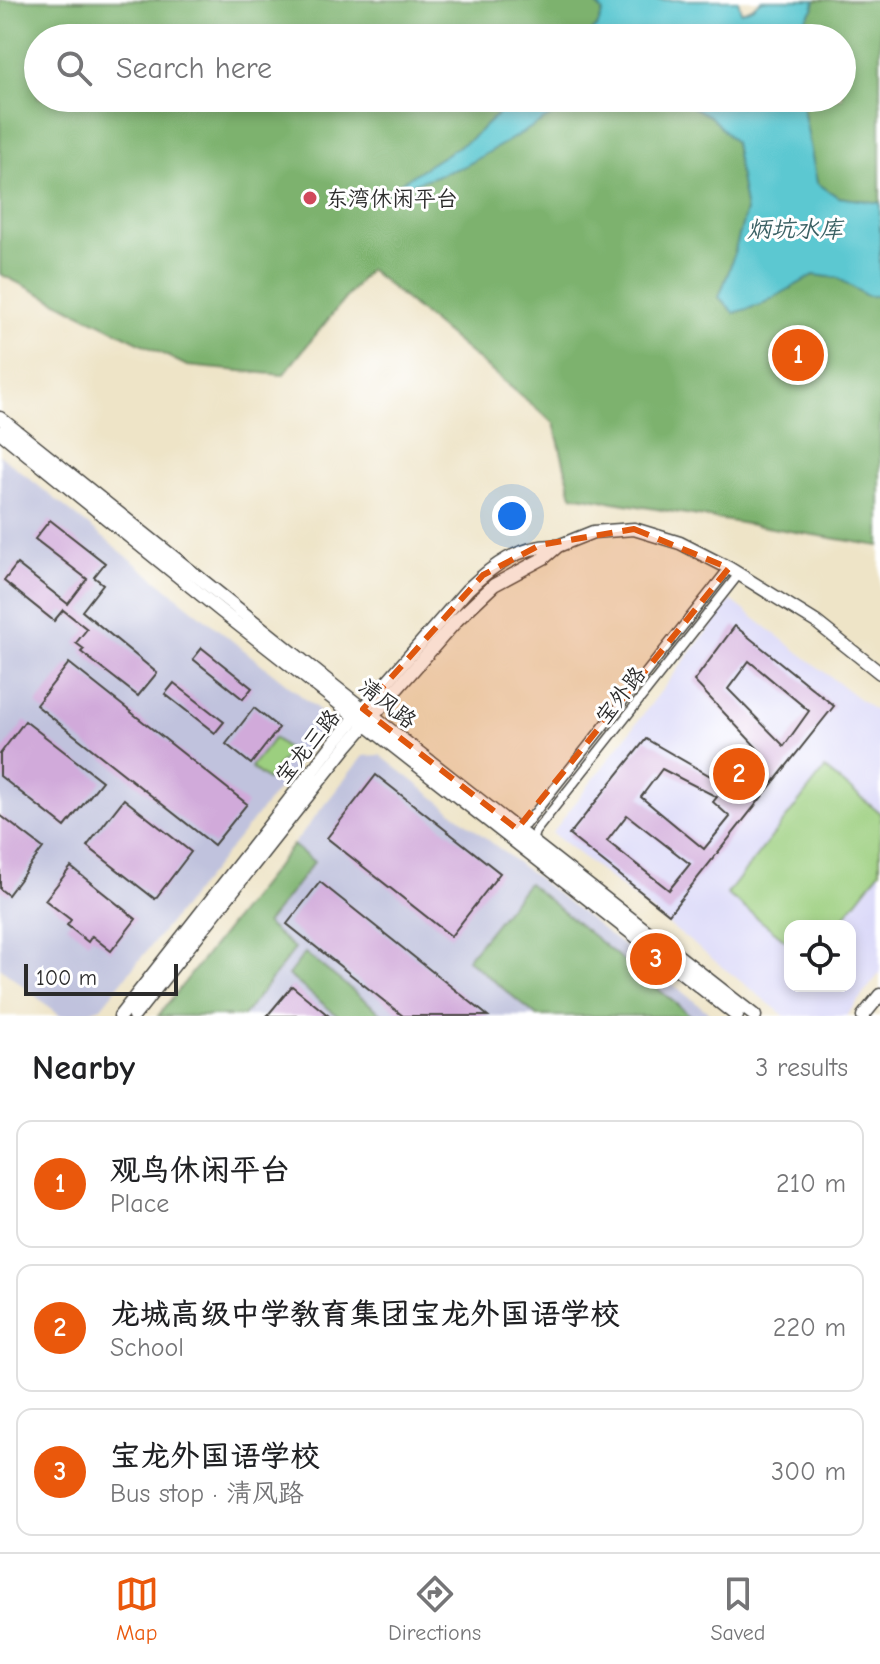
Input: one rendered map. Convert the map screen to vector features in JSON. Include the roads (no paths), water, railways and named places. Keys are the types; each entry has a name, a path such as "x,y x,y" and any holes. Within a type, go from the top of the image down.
{"street":[{"name":"清风路","path":"0,418 737,1016"},
{"name":"清风路","path":"0,432 755,1016"},
{"name":"宝龙三路","path":"120,1016 365,717 474,602 494,585 544,558 558,546 593,532 634,529 680,543 734,571 816,622 880,673"},
{"name":"宝外路","path":"517,829 525,825 734,571"},
{"name":"宝外路","path":"532,841 535,832 734,571"},
{"name":"宝龙三路","path":"134,1016 365,717"},
{"path":"863,1016 880,995"}],"water":[{"path":"593,0 738,0 741,12 761,0 815,0 813,9 802,24 598,24 603,12"},
{"path":"500,112 558,112 465,166 382,194 472,138"},
{"name":"炳坑水库","path":"702,112 804,112 817,183 838,197 880,203 880,296 867,296 838,278 814,275 760,305 734,313 719,297 746,211 734,142"}],"place":[{"name":"东湾休闲平台","path":"310,198"},
{"name":"观鸟休闲平台","path":"798,355"},
{"name":"龙城高级中学教育集团宝龙外国语学校","path":"739,774"},
{"name":"宝龙外国语学校","path":"656,959"}]}
